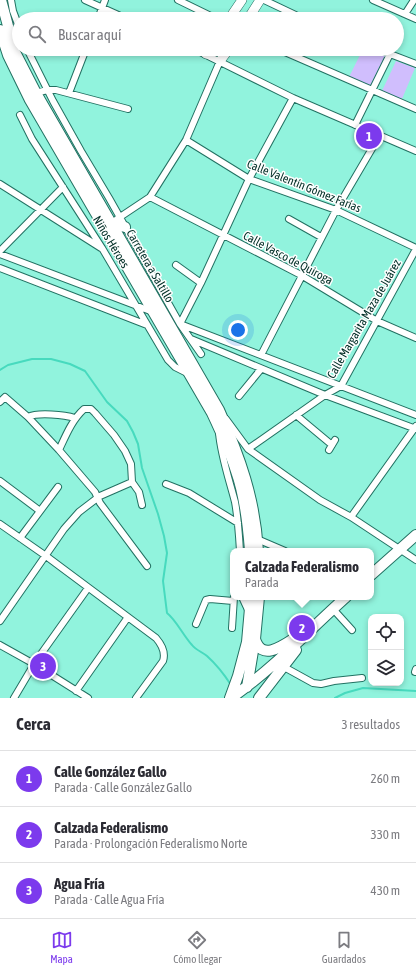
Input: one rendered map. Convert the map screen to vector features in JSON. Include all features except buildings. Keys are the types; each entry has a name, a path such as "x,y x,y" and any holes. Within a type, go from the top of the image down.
{"main road":[{"name":"Carretera a Saltillo","path":"0,0 12,42"},
{"name":"Carretera a Saltillo","path":"1,35 20,81 30,100 212,413 237,473 244,501 250,548"},
{"name":"Carretera a Saltillo","path":"17,56 36,93 110,223 219,410 236,448 251,498 258,548"},
{"path":"110,223 126,227"},
{"path":"374,572 416,535"},
{"path":"241,691 251,600"},
{"path":"241,691 255,639 259,600"},
{"path":"230,698 241,691 289,650 343,600"},
{"path":"255,639 259,648 270,651 313,627"},
{"path":"259,698 313,627"}],"street":[{"path":"11,0 13,12"},
{"path":"84,0 111,12"},
{"path":"101,12 105,0"},
{"path":"178,0 203,12"},
{"path":"234,12 242,0"},
{"path":"252,12 260,0"},
{"path":"264,0 289,12"},
{"path":"373,0 400,12"},
{"path":"414,0 405,14 416,19"},
{"path":"31,56 80,150 126,227 180,324 201,354"},
{"path":"69,93 83,56"},
{"path":"213,56 220,61 293,98 416,151"},
{"path":"110,223 120,218 150,197 186,140 223,56"},
{"path":"294,56 416,109"},
{"path":"355,125 389,56"},
{"path":"395,56 416,64"},
{"path":"36,93 48,90 69,93 128,109"},
{"path":"180,324 201,283 249,179 293,98"},
{"name":"Niños Héroes","path":"20,115 32,139 102,248 171,364 189,374"},
{"path":"261,355 321,237 380,135"},
{"name":"Calle Valentín Gómez Farías","path":"186,140 249,179 336,210 416,249"},
{"path":"0,184 102,248"},
{"path":"63,187 0,252 153,312"},
{"name":"Calle Vasco de Quiroga","path":"150,197 301,275 377,321 416,338"},
{"path":"290,219 321,237"},
{"name":"Calle Margarita Maza de Juárez","path":"248,449 325,395 341,386 416,249"},
{"path":"176,265 201,283"},
{"path":"0,268 147,325"},
{"path":"180,324 416,415"},
{"path":"190,339 325,395 416,428 351,517"},
{"path":"239,396 261,369"},
{"path":"0,402 5,397 28,417 59,450 95,492 100,503 147,566"},
{"path":"59,450 75,418 84,409 91,409 126,451 131,464 132,482 139,492 142,505"},
{"path":"219,410 248,449 320,500 351,517 416,560"},
{"path":"28,417 44,414 66,415 75,418"},
{"path":"296,415 332,445"},
{"path":"218,427 220,444 235,503 240,548"},
{"path":"0,480 40,511"},
{"path":"0,621 71,520 97,498 107,492 132,482"},
{"path":"166,484 189,493 238,523"},
{"path":"20,538 58,487"},
{"path":"0,524 46,556 156,638 160,643 164,651 163,661 136,698"},
{"path":"257,539 278,548"},
{"path":"14,698 34,664 88,588"},
{"path":"196,624 206,600 230,599"},
{"path":"232,628 234,600"},
{"path":"243,600 249,613"},
{"path":"333,609 352,630"},
{"path":"76,691 128,617"},
{"path":"0,645 34,664 88,698"},
{"path":"284,667 313,683 321,684 362,678"}],"shaded area":[{"path":"360,56 385,56 370,86 349,77"},
{"path":"396,61 415,68 402,99 382,91"}],"waterway":[{"path":"0,370 8,365 32,359 51,359 70,364 85,371 107,402 127,421 138,444 142,468 164,536 167,553 163,581 167,613 192,645 214,663 231,685"},
{"path":"335,698 345,693 363,688 416,691"}],"place":[{"name":"Calle González Gallo","path":"369,136"},
{"name":"Calzada Federalismo","path":"302,628"},
{"name":"Agua Fría","path":"43,666"}]}
